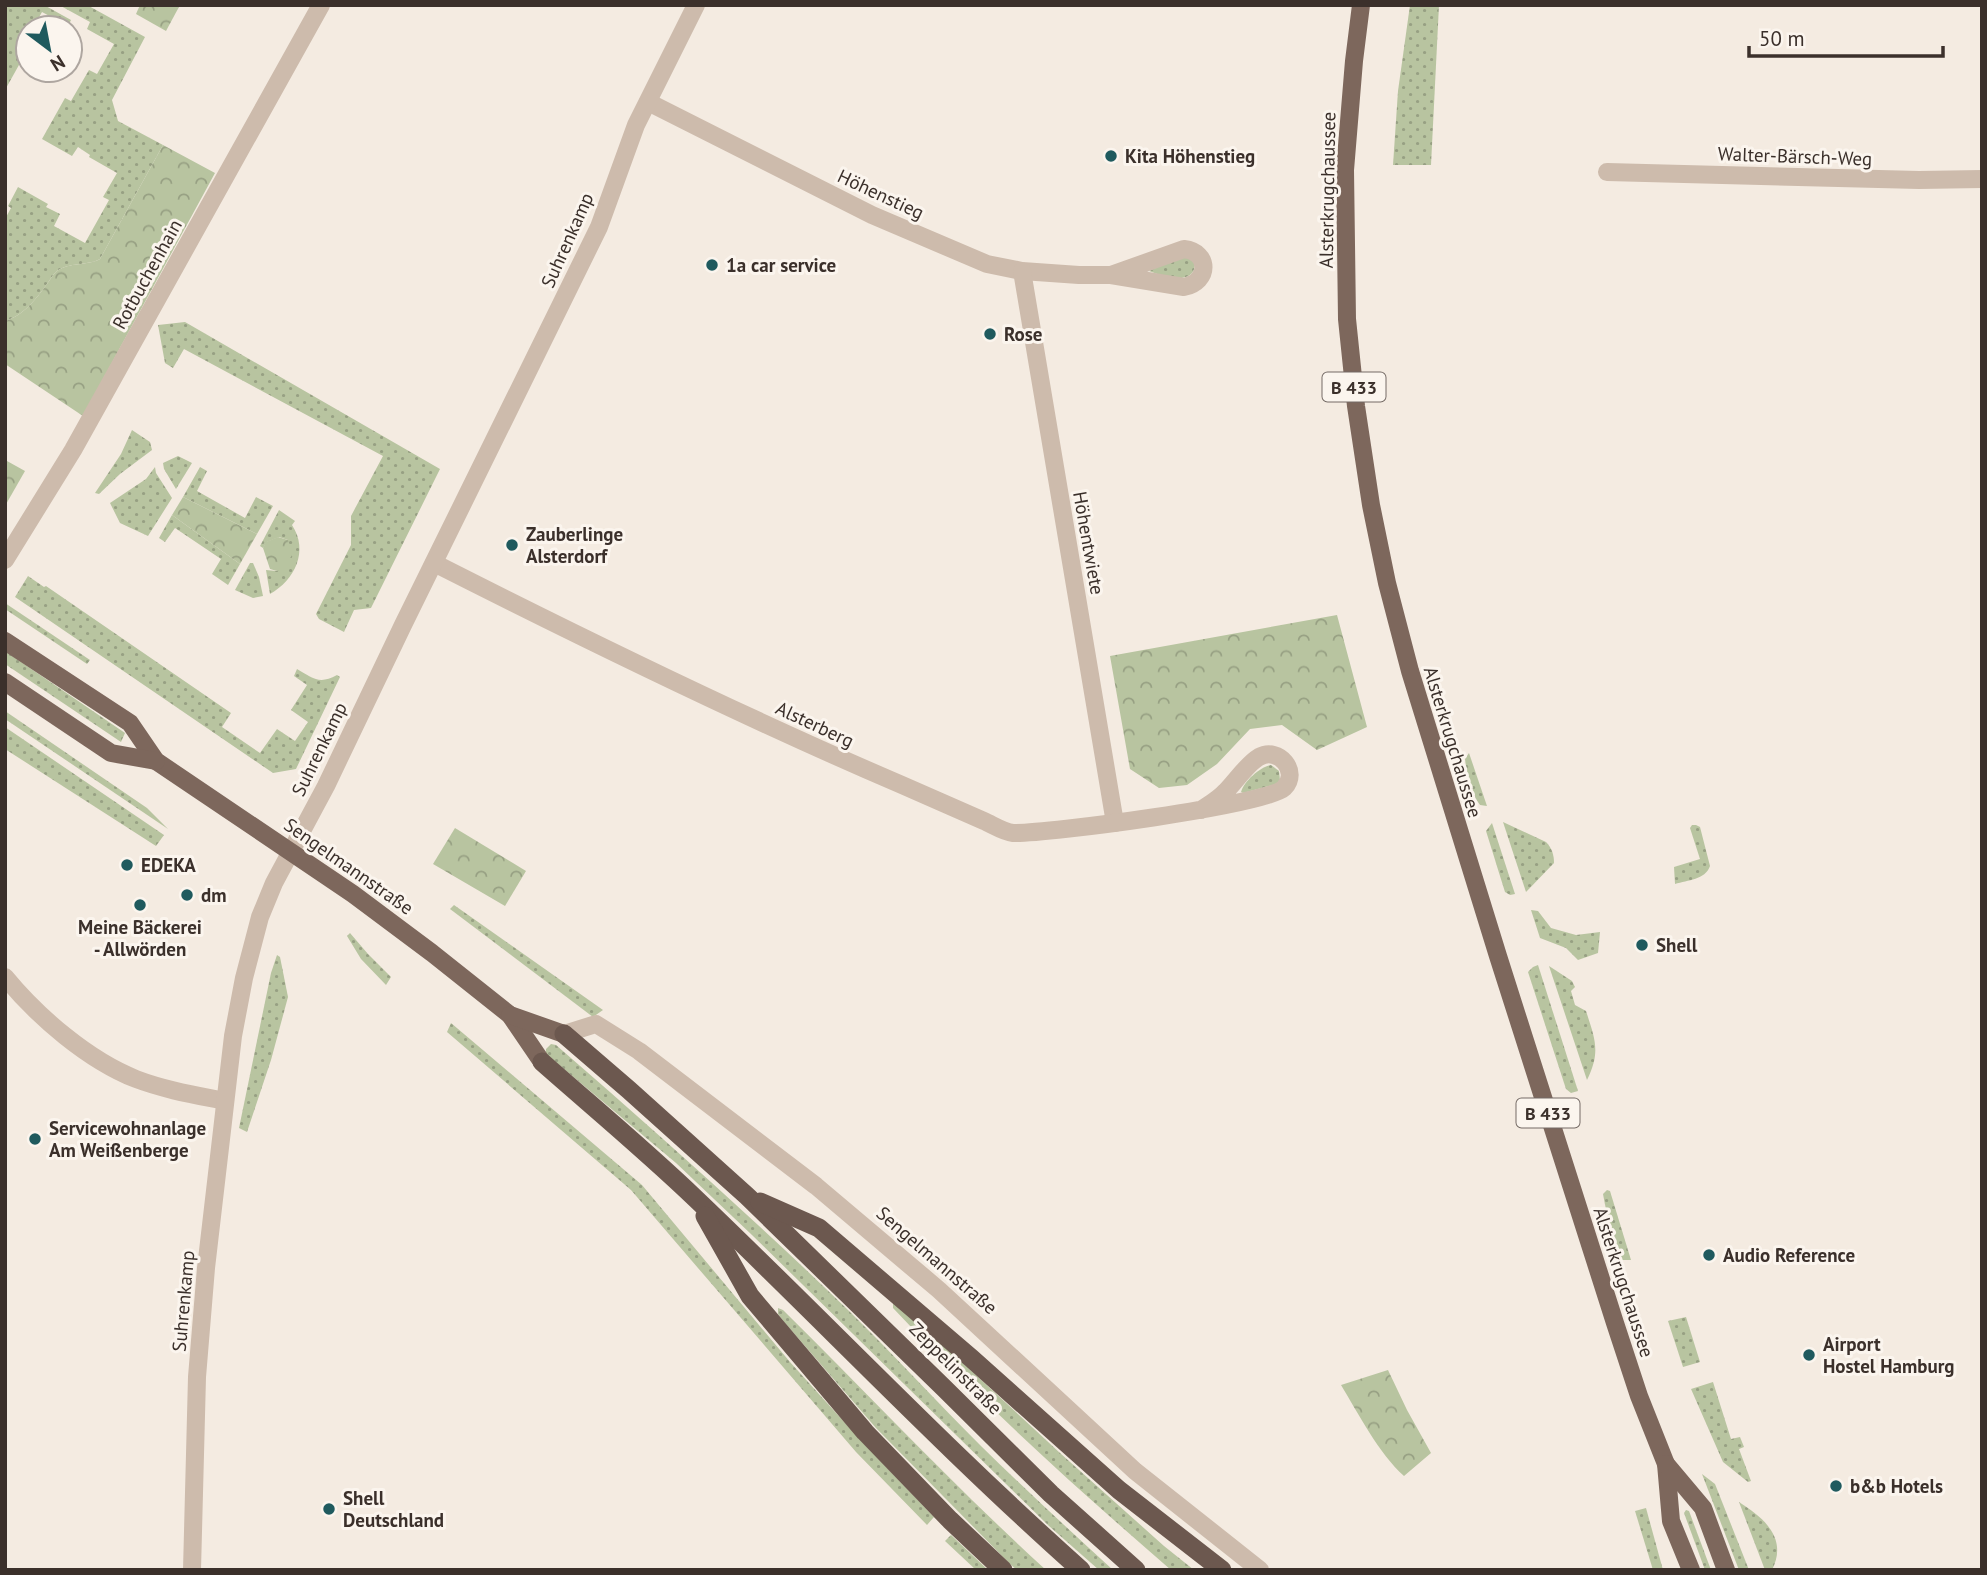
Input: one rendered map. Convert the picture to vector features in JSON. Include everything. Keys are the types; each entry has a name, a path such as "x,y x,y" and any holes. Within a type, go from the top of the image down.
{"highway":[{"name":"Sengelmannstraße","path":"564,1034 747,1196"},
{"name":"Sengelmannstraße","path":"542,1062 694,1197"},
{"name":"Zeppelinstraße","path":"747,1196 1051,1494 1136,1570"},
{"path":"747,1196 819,1228 961,1349 1119,1490 1222,1570"},
{"path":"694,1197 750,1296 865,1432 950,1520 1003,1570"},
{"path":"694,1197 1027,1522 1081,1570"}],"main road":[{"name":"Alsterkrugchaussee","path":"1361,5 1345,170 1347,319 1356,406 1384,570 1413,683 1497,956 1627,1360 1666,1464 1671,1521 1691,1570"},
{"name":"Sengelmannstraße","path":"5,641 130,723 156,761 353,894 432,953 510,1015 542,1062"},
{"name":"Sengelmannstraße","path":"5,682 111,753 156,761"},
{"name":"Sengelmannstraße","path":"510,1015 564,1034"},
{"name":"Alsterkrugchaussee","path":"1666,1464 1703,1508 1726,1570"}],"street":[{"name":"Rotbuchenhain","path":"5,560 73,450 321,5"},
{"name":"Suhrenkamp","path":"192,1570 197,1377 206,1268 233,1036 254,938 269,894 326,786 598,227 636,125 696,5"},
{"name":"Höhenstieg","path":"648,102 872,215 987,264 1022,271 1111,275"},
{"name":"Walter-Bärsch-Weg","path":"1607,172 1919,180 1982,179"},
{"name":"Höhentwiete","path":"1022,271 1115,822"},
{"name":"Alsterberg","path":"433,564 700,694 1011,833 1054,830 1200,810 1280,791 1286,787 1290,777 1286,763 1276,755 1259,757 1224,794 1200,810"},
{"path":"5,976 41,1014 108,1066 136,1079 176,1092 225,1101"},
{"name":"Sengelmannstraße","path":"564,1034 596,1024 639,1051 805,1177 939,1290 1136,1471 1260,1570"}],"green space":[{"path":"5,5 44,5 60,14 14,14 14,74 5,90"},
{"path":"59,5 87,5 145,37 112,100 118,121 163,145 100,259 67,266 57,271 29,306 5,321 5,219 11,208 8,206 18,187 60,214 54,226 85,243 109,200 103,197 117,173 89,157 90,155 78,147 72,156 42,139 65,98 71,101 81,84 84,84 89,70 97,74 114,44 87,29 90,22 84,19 84,14 75,14"},
{"path":"140,5 180,5 166,31 136,14"},
{"path":"1410,5 1439,5 1431,165 1393,165 1398,91"},
{"path":"163,145 215,173 83,416 5,364 5,321 29,306 57,271 67,266 100,259"},
{"path":"1182,256 1189,257 1195,264 1189,276 1176,278 1149,271"},
{"path":"185,322 440,469 371,608 354,610 344,632 319,619 316,614 351,545 351,516 383,456 184,349 173,368 165,363 158,325"},
{"path":"132,430 150,442 152,450 99,494 95,493 121,454"},
{"path":"178,456 192,463 176,489 163,463"},
{"path":"5,462 25,471 5,506"},
{"path":"155,467 172,498 148,536 120,523 110,503 146,479"},
{"path":"200,467 207,471 197,491 245,518 256,497 273,506 257,534 183,497"},
{"path":"183,497 257,534 240,564 172,515"},
{"path":"279,510 295,521 292,525 297,535 299,555 292,573 270,594 266,570 277,571 288,540 279,537 267,542 263,548 260,546"},
{"path":"172,515 240,564 228,585 212,574 221,559 175,528 165,542 159,538"},
{"path":"278,537 288,540 292,555 285,567 277,571 270,569 263,548 266,542"},
{"path":"250,563 253,563 259,577 263,596 253,598 235,590"},
{"path":"28,576 231,713 222,727 260,753 277,729 295,741 308,722 291,710 307,685 294,676 297,669 321,680 337,675 340,677 296,769 273,773 15,597"},
{"path":"5,603 90,660 87,664 5,609"},
{"path":"1337,615 1367,727 1317,750 1282,725 1250,729 1217,764 1187,785 1159,788 1130,769 1110,656"},
{"path":"5,651 125,733 121,742 5,664"},
{"path":"5,711 147,808 168,829 5,719"},
{"path":"5,727 164,835 156,846 5,749"},
{"path":"1469,753 1487,806 1480,805 1471,789 1465,759"},
{"path":"1271,765 1279,771 1280,780 1277,784 1241,792 1253,775"},
{"path":"1503,822 1546,842 1552,852 1554,863 1526,892"},
{"path":"1492,823 1515,894 1505,892 1486,831"},
{"path":"1692,825 1700,827 1710,866 1700,877 1675,884 1674,867 1700,859 1690,828"},
{"path":"455,828 526,871 505,906 433,864"},
{"path":"454,905 603,1010 593,1017 450,909"},
{"path":"1531,910 1538,911 1551,928 1576,935 1600,932 1598,953 1578,960 1566,948 1540,938"},
{"path":"350,933 391,977 386,985 361,959 347,936"},
{"path":"277,955 280,957 288,997 247,1132 239,1128"},
{"path":"1538,965 1578,1091 1571,1093 1566,1089 1528,972"},
{"path":"1549,966 1572,981 1575,987 1571,991 1575,1005 1586,1011 1595,1045 1594,1061 1587,1080"},
{"path":"451,1023 642,1185 790,1362 934,1517 927,1525 856,1452 631,1190 447,1032"},
{"path":"551,1044 556,1045 776,1241 864,1326 981,1446 1113,1570 1099,1570 1049,1526 676,1163 546,1054 546,1049"},
{"path":"1607,1190 1610,1191 1631,1260 1621,1260 1607,1215 1603,1194"},
{"path":"893,1302 898,1303 1060,1453 1194,1570 1171,1570 1099,1507 959,1376 893,1308"},
{"path":"778,1308 1046,1570 1017,1570 1010,1564 876,1428 785,1323 778,1314"},
{"path":"1686,1317 1700,1362 1683,1367 1668,1321"},
{"path":"1388,1370 1431,1453 1404,1476 1378,1445 1341,1385"},
{"path":"1713,1382 1731,1439 1740,1437 1744,1447 1739,1449 1751,1481 1748,1482 1723,1462 1691,1389"},
{"path":"1702,1474 1715,1484 1749,1570 1739,1570"},
{"path":"1739,1502 1771,1530 1777,1548 1772,1570 1765,1570"},
{"path":"1646,1508 1663,1570 1653,1570 1635,1511"},
{"path":"1689,1511 1711,1570 1705,1570 1684,1513"},
{"path":"951,1535 988,1570 976,1570 945,1541"}],"place":[{"name":"Kita Höhenstieg","path":"1111,156"},
{"name":"1a car service","path":"712,265"},
{"name":"Rose","path":"990,334"},
{"name":"Zauberlinge Alsterdorf","path":"512,545"},
{"name":"EDEKA","path":"127,865"},
{"name":"dm","path":"187,895"},
{"name":"Meine Bäckerei - Allwörden","path":"140,905"},
{"name":"Shell","path":"1642,945"},
{"name":"Servicewohnanlage Am Weißenberge","path":"35,1139"},
{"name":"Audio Reference","path":"1709,1255"},
{"name":"Airport Hostel Hamburg","path":"1809,1355"},
{"name":"b&b Hotels","path":"1836,1486"},
{"name":"Shell Deutschland","path":"329,1509"}]}
